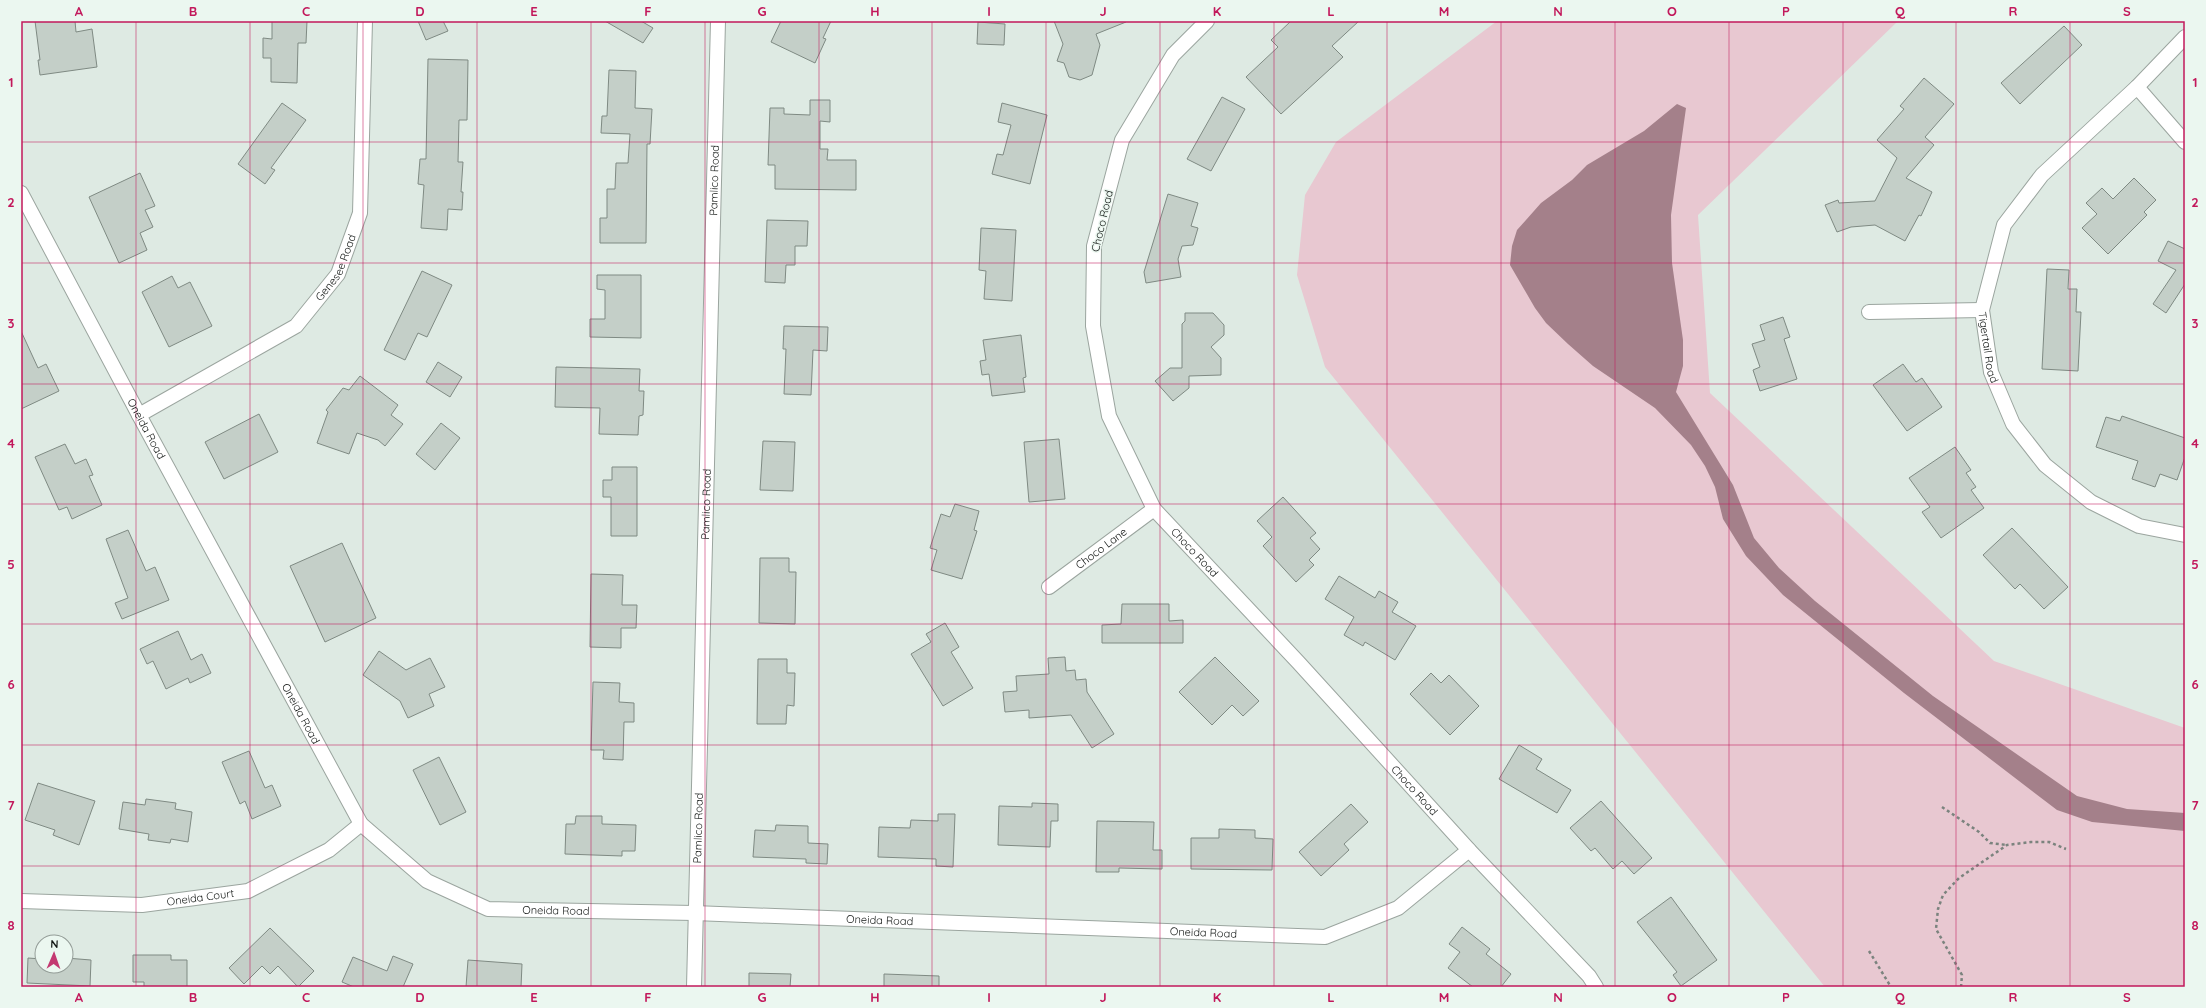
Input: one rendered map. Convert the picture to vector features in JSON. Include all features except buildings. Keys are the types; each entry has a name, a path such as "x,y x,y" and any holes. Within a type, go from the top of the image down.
{"street":[{"name":"Genesee Road","path":"139,415 296,326 338,274 360,213 365,21"},
{"name":"Pamlico Road","path":"694,987 694,913 718,21"},
{"name":"Choco Road","path":"1207,21 1173,55 1122,140 1094,246 1093,326 1109,416 1154,509 1298,662 1469,850 1589,976 1596,987"},
{"name":"Tigertail Road","path":"2185,37 2137,87 2042,175 2004,225 1982,310 1992,372 2013,424 2045,465 2091,502 2139,526 2185,535"},
{"path":"2137,87 2185,142"},
{"name":"Oneida Road","path":"21,192 139,415 361,824 427,881 488,909 694,913 1325,937 1398,908 1469,850"},
{"path":"1869,312 1982,310"},
{"name":"Choco Lane","path":"1048,587 1154,509"},
{"name":"Oneida Court","path":"21,900 142,905 248,891 329,850 361,824"}],"path":[{"path":"1942,807 1979,832 1990,844 2008,845 2031,842 2049,842 2066,849"},
{"path":"1961,987 1962,975 1936,929 1938,909 1943,895 1960,878 2008,845"},
{"path":"1869,951 1891,987"}],"shaded area":[{"path":"1497,21 1898,21 1698,215 1710,393 1994,661 2185,728 2185,987 1825,987 1325,367 1297,275 1305,195 1336,142"},
{"path":"1677,104 1686,108 1671,215 1672,263 1683,340 1683,366 1676,392 1733,485 1754,538 1779,568 1815,601 1933,696 2077,796 2127,809 2185,813 2185,831 2092,822 2057,810 1904,693 1783,595 1746,556 1723,519 1715,487 1705,466 1691,445 1655,408 1593,366 1546,323 1535,308 1510,265 1512,246 1517,230 1541,203 1572,180 1587,165 1644,131"}]}
